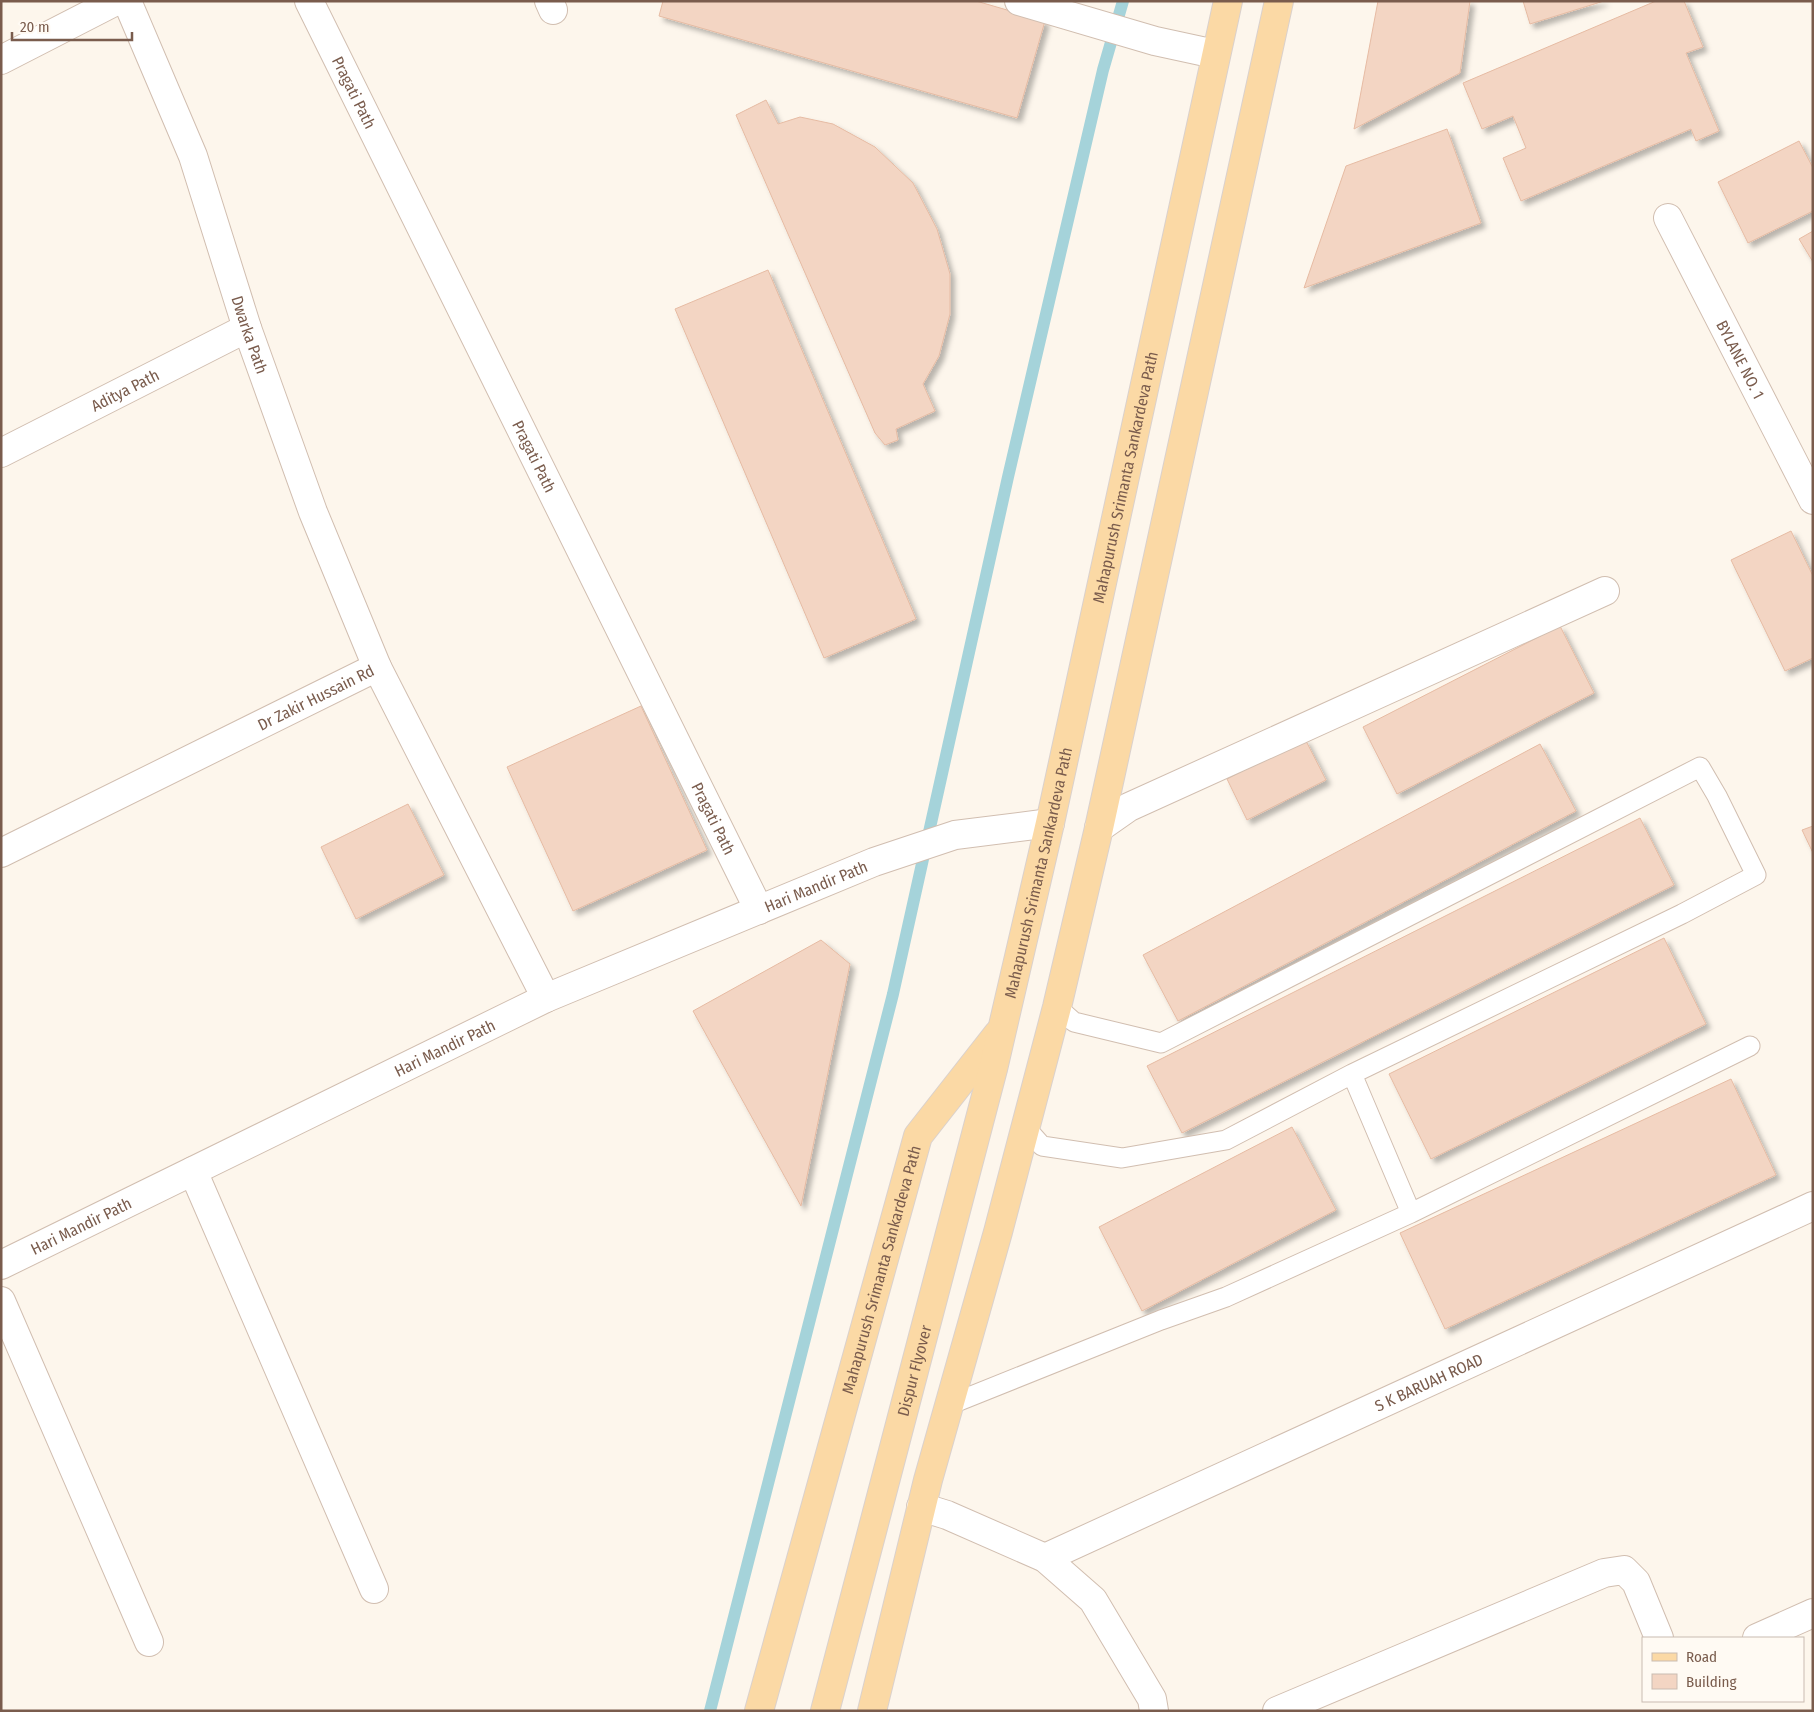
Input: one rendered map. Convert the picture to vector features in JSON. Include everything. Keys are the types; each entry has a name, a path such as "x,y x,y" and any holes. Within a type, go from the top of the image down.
{"main road":[{"name":"Mahapurush Srimanta Sankardeva Path","path":"759,1711 918,1136 1002,1029 1050,822 1228,1"},
{"path":"872,1711 921,1507 1026,1128 1057,1007 1099,828 1279,1"},
{"name":"Dispur Flyover","path":"825,1711 1002,1029"}],"street":[{"path":"1,60 116,1"},
{"name":"Dwarka Path","path":"128,1 193,156 248,328 313,512 377,667"},
{"name":"Pragati Path","path":"309,1 759,910"},
{"path":"1019,1 1147,39 1215,54"},
{"name":"BYLANE NO. 1","path":"1668,218 1813,500"},
{"name":"Aditya Path","path":"1,453 248,328"},
{"path":"1099,828 1129,806 1605,591"},
{"name":"Dr Zakir Hussain Rd","path":"1,853 377,667 546,998"},
{"name":"Hari Mandir Path","path":"1,1265 546,998 898,854 952,836 1050,822"},
{"path":"193,1171 374,1589"},
{"name":"S K BARUAH ROAD","path":"1045,1558 1530,1334 1813,1206"},
{"path":"1,1300 149,1642"},
{"path":"921,1507 947,1515 1045,1558 1093,1600 1152,1699 1154,1711"},
{"path":"1278,1711 1604,1573 1624,1570 1636,1582 1659,1637"},
{"path":"1759,1637 1813,1613"}],"lane":[{"path":"1026,1128 1042,1146 1122,1158 1226,1140 1352,1074 1682,914 1756,876 1717,796 1700,768 1161,1043 1074,1022 1057,1007"},
{"path":"949,1405 1161,1320 1226,1297 1411,1213 1750,1046"},
{"path":"1352,1074 1411,1213"}],"building":[{"path":"663,1 976,1 1045,21 1017,118 659,16"},
{"path":"1378,1 1470,1 1460,73 1354,129"},
{"path":"1523,1 1604,1 1530,24"},
{"path":"1656,1 1684,1 1703,47 1686,53 1719,131 1696,141 1691,129 1521,201 1503,158 1526,148 1513,116 1482,129 1463,83"},
{"path":"766,100 778,124 800,117 833,124 875,147 913,183 937,229 950,274 950,314 939,356 923,384 935,411 896,429 898,440 885,445 875,433 736,115"},
{"path":"1447,129 1481,223 1304,288 1346,166"},
{"path":"1799,141 1813,168 1813,211 1748,243 1718,182"},
{"path":"1813,231 1813,262 1799,239"},
{"path":"768,270 916,619 824,658 675,309"},
{"path":"1791,531 1813,576 1813,658 1785,671 1731,560"},
{"path":"1560,626 1594,693 1397,794 1363,727"},
{"path":"641,706 707,850 573,911 507,767"},
{"path":"1305,739 1326,780 1247,820 1227,779"},
{"path":"1540,744 1576,811 1178,1021 1143,955"},
{"path":"408,804 444,875 356,919 321,847"},
{"path":"1640,818 1674,885 1182,1133 1147,1066"},
{"path":"1813,826 1813,853 1802,830"},
{"path":"1664,938 1706,1024 1431,1159 1389,1074"},
{"path":"821,940 850,964 801,1206 693,1011"},
{"path":"1731,1079 1776,1175 1445,1329 1400,1233"},
{"path":"1292,1127 1336,1210 1142,1311 1099,1227"}],"waterway":[{"path":"710,1711 893,994 1008,477 1103,70 1123,1"}]}
